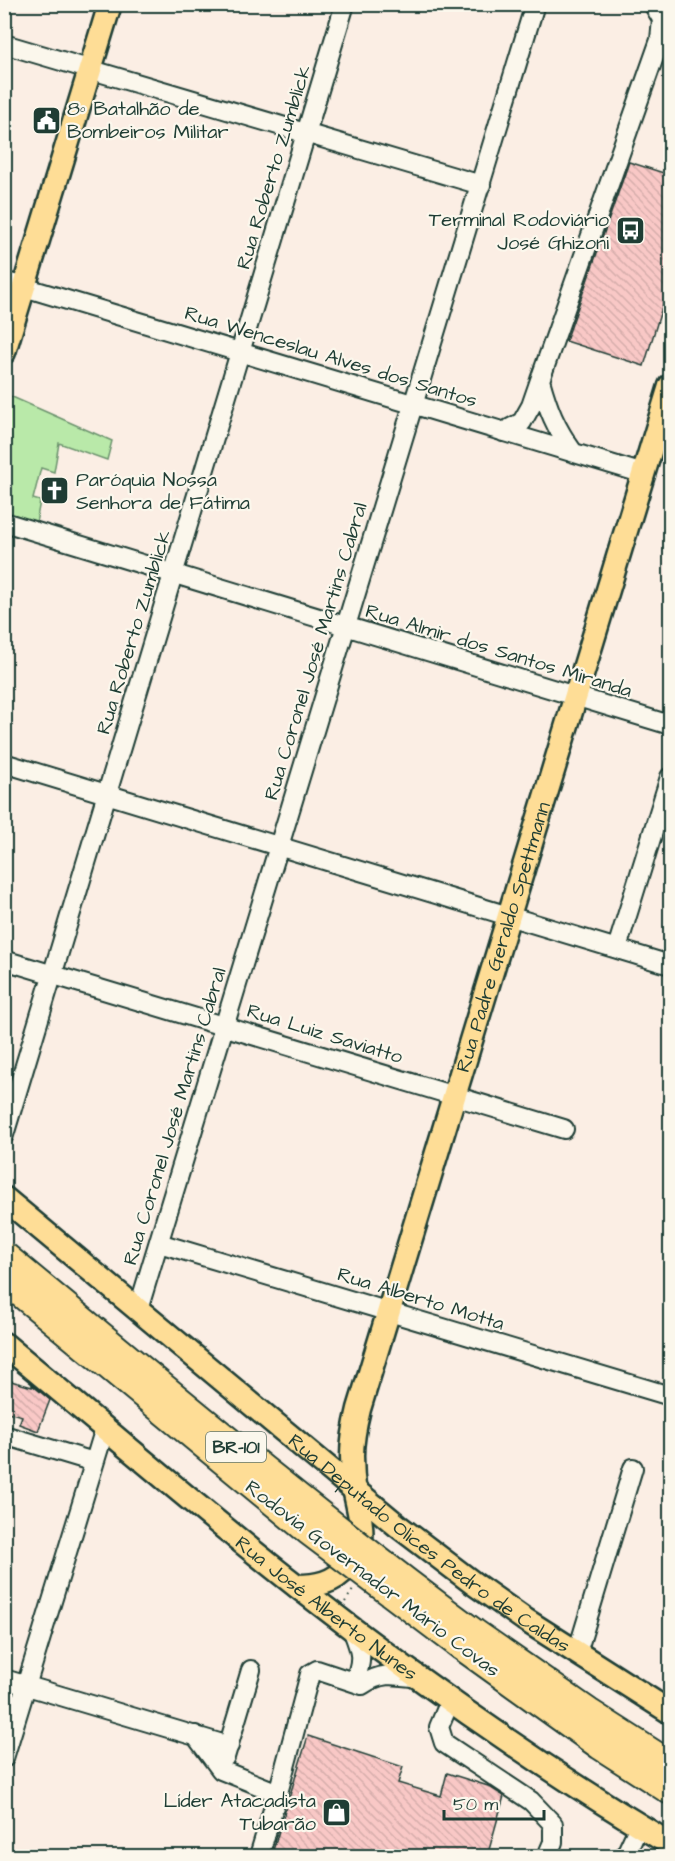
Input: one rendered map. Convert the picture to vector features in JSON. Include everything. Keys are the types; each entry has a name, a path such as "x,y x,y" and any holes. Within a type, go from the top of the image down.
{"highway":[{"name":"Rodovia Governador Mário Covas","path":"4,1254 276,1480 375,1558 468,1640 600,1746 670,1791"},
{"name":"Rodovia Governador Mário Covas","path":"4,1280 308,1531 468,1640 589,1712 670,1764"}],"main road":[{"path":"4,352 14,284 90,69 110,4"},
{"name":"Rua Padre Geraldo Spettmann","path":"297,1586 313,1586 332,1580 344,1571 356,1556 363,1537 352,1456 354,1432 388,1311 670,386"},
{"name":"Rua Deputado Olices Pedro de Caldas","path":"4,1198 355,1491 473,1583 670,1712"},
{"name":"Rua José Alberto Nunes","path":"4,1344 352,1629 450,1701 639,1826 670,1844"}],"street":[{"name":"Rua Roberto Zumblick","path":"4,1135 345,4"},
{"name":"Rua Coronel José Martins Cabral","path":"138,1310 536,4"},
{"path":"503,432 522,422 531,406 660,40 662,19 653,4"},
{"path":"4,44 481,185"},
{"name":"Rua Wenceslau Alves dos Santos","path":"14,284 644,474"},
{"path":"540,380 550,414 560,434 573,452"},
{"name":"Rua Almir dos Santos Miranda","path":"4,522 670,725"},
{"path":"4,763 670,965"},
{"path":"617,948 670,777"},
{"name":"Rua Luiz Saviatto","path":"4,960 564,1129"},
{"name":"Rua Alberto Motta","path":"159,1243 670,1396"},
{"path":"4,1758 105,1428"},
{"path":"4,1435 94,1462"},
{"path":"577,1653 633,1468"},
{"path":"352,1629 361,1651 358,1683"},
{"path":"221,1770 251,1670"},
{"path":"259,1857 310,1674 317,1671 358,1683 388,1674 418,1678"},
{"path":"4,1679 229,1746"},
{"path":"450,1701 439,1727 444,1743 531,1801 553,1824 553,1842 547,1857"},
{"path":"195,1736 221,1770 278,1793"},
{"path":"625,1857 639,1826"}],"green space":[{"path":"10,396 112,441 107,460 59,443 54,472 41,468 33,499 40,501 36,523 5,512 4,419"}],"building":[{"path":"629,162 670,175 670,281 644,366 566,341"},
{"path":"4,1379 32,1387 32,1385 50,1400 38,1431 19,1424 22,1416 4,1411"},
{"path":"308,1736 403,1767 398,1783 441,1796 447,1773 488,1786 504,1796 487,1857 271,1857"}],"place":[{"name":"8º Batalhão de Bombeiros Militar","path":"46,120"},
{"name":"Terminal Rodoviário José Ghizoni","path":"630,230"},
{"name":"Paróquia Nossa Senhora de Fátima","path":"55,491"},
{"name":"Líder Atacadista Tubarão","path":"337,1812"}]}
